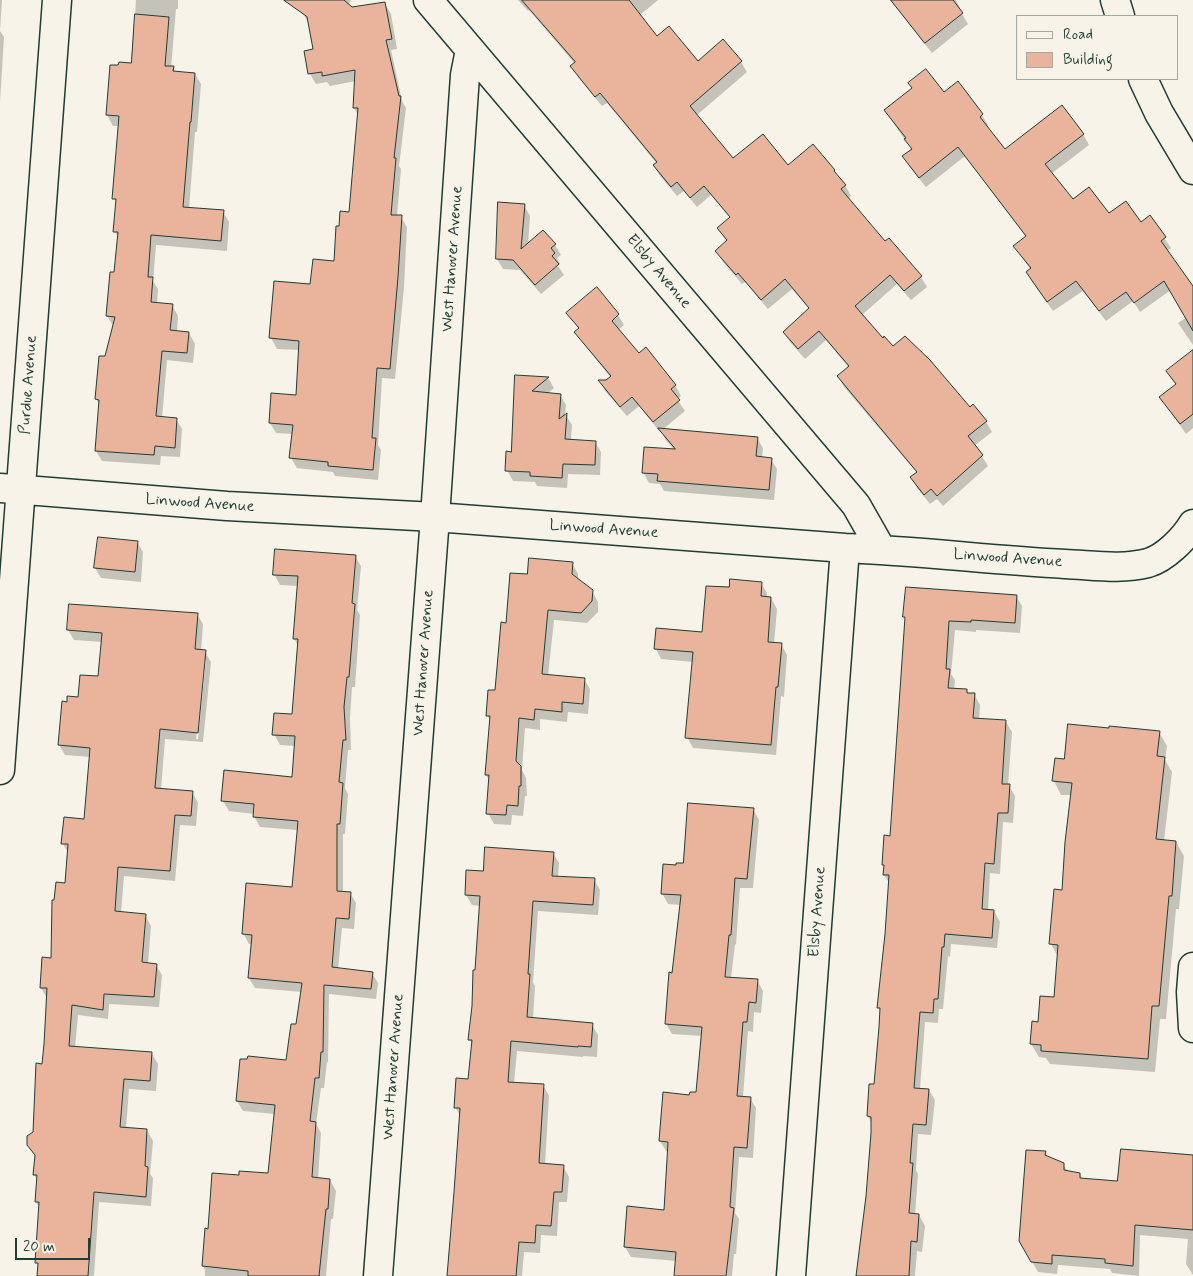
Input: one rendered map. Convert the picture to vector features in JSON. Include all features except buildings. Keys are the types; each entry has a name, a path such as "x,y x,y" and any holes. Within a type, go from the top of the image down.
{"street":[{"name":"Purdue Avenue","path":"0,770 10,489 57,0"},
{"name":"Elsby Avenue","path":"428,0 856,506 881,549"},
{"path":"1115,0 1120,15"},
{"name":"West Hanover Avenue","path":"378,1276 435,517 464,85 470,50"},
{"path":"1143,80 1159,113 1193,170"},
{"name":"Linwood Avenue","path":"10,489 227,506 435,517 1127,567 1150,562 1172,549 1193,524"},
{"name":"Elsby Avenue","path":"791,1276 845,548"},
{"path":"1193,967 1191,992 1193,1028"}]}
